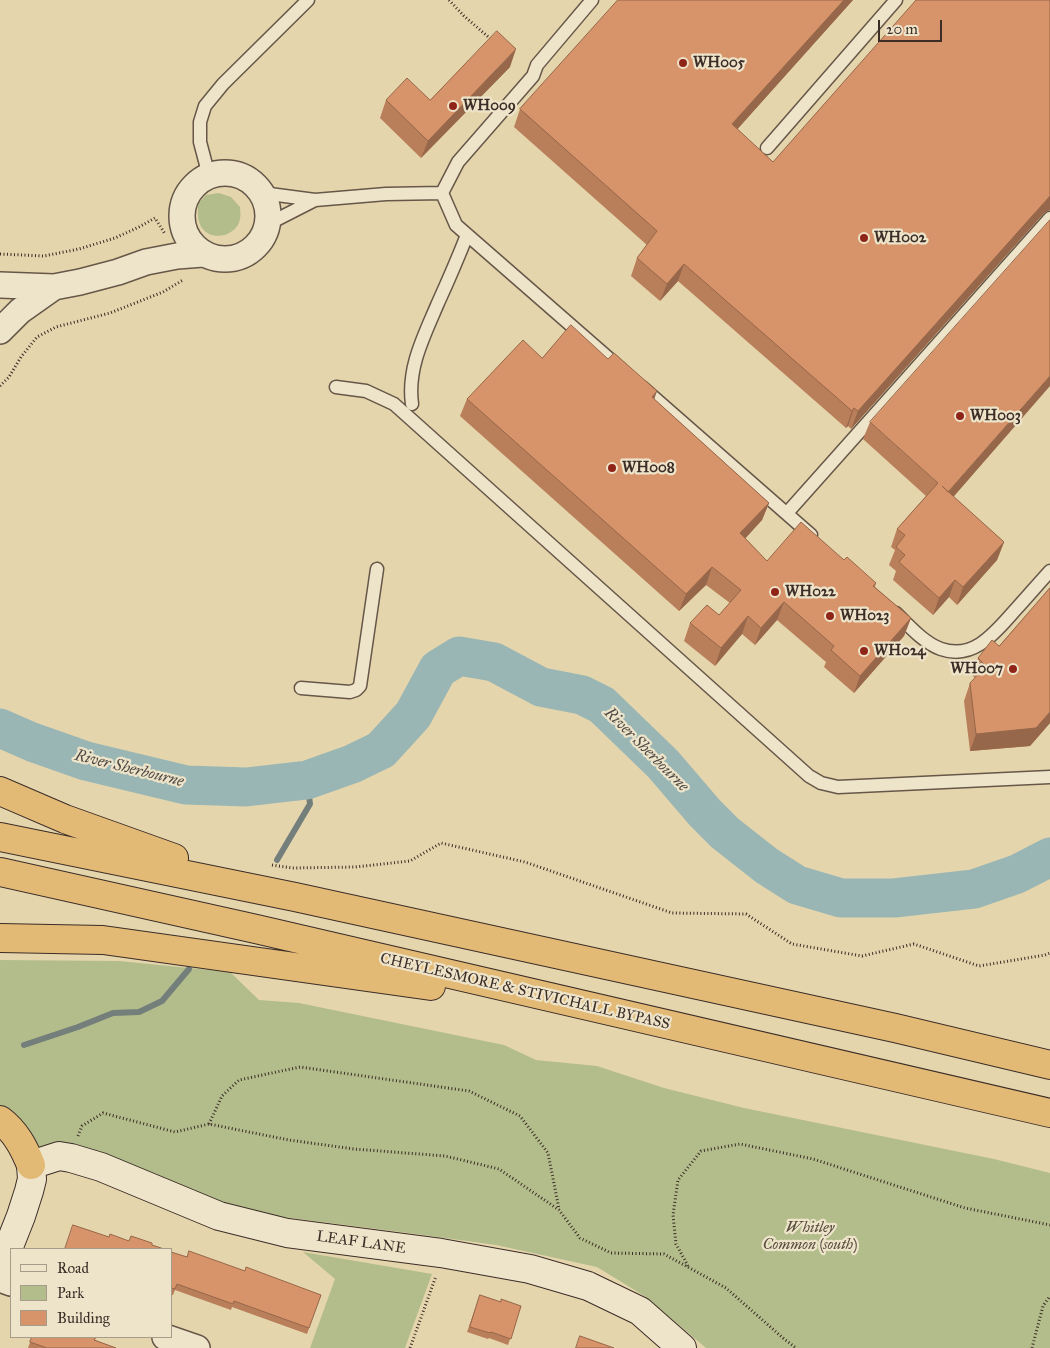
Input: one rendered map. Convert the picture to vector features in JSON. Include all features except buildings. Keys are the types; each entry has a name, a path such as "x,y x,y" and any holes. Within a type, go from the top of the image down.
{"highway":[{"path":"0,791 65,819 267,891"},
{"path":"0,837 267,891 895,1028 1050,1065"},
{"name":"CHEYLESMORE & STIVICHALL BYPASS","path":"0,872 1050,1113"},
{"path":"0,938 103,940 616,1012"},
{"path":"0,1120 19,1140 31,1165"}],"street":[{"path":"0,285 54,287 89,280 146,262 184,255 203,254 225,260 245,255 262,239 268,224 268,209 262,193 252,182 240,175 227,173 209,176 195,185 186,198 175,230 146,262"},
{"path":"175,230 187,237 203,254"},
{"path":"0,330 20,311 54,287"},
{"name":"LEAF LANE","path":"31,1165 59,1156 71,1158 101,1167 219,1216 287,1233 442,1253 530,1269 588,1286 640,1311 682,1348"},
{"path":"0,1269 29,1191 32,1179 31,1165"},
{"path":"168,1338 197,1348"}],"lane":[{"path":"209,176 200,142 200,122 205,106 223,84 308,0"},
{"path":"442,193 458,162 533,76 537,65 592,0"},
{"path":"767,148 896,0"},
{"path":"262,193 315,200 386,194 442,193"},
{"path":"442,193 456,225 820,543"},
{"path":"268,224 315,200"},
{"path":"787,513 1050,218"},
{"path":"412,404 410,393 411,375 418,350 467,235"},
{"path":"336,387 366,391 394,404 808,776 821,784 838,787 1050,778"},
{"path":"301,688 350,692 360,686 377,569"},
{"path":"884,602 931,644 950,652 968,650 977,647 993,635 1050,570"}],"path":[{"path":"449,0 496,44"},
{"path":"0,254 44,256 79,249 116,238 155,218 175,230"},
{"path":"0,386 10,377 20,357 37,337 56,327 110,313 164,292 186,278"},
{"path":"262,864 292,868 355,867 410,861 441,843 525,862 672,913 746,914 792,944 862,956 914,944 979,966 1045,955 1050,952"},
{"path":"208,1124 222,1096 239,1080 300,1067 469,1091 520,1116 548,1154 559,1210"},
{"path":"71,1158 82,1126 103,1113 176,1132 208,1124 289,1140 354,1149 446,1156 499,1169 559,1210 580,1238 611,1253 664,1254 726,1288 796,1348"},
{"path":"689,1268 676,1244 673,1215 678,1180 701,1151 740,1144 813,1159 965,1208 1050,1225"},
{"path":"410,1348 442,1253"},
{"path":"1032,1348 1043,1306 1050,1296"}],"green space":[{"path":"219,193 231,197 240,207 240,219 234,230 218,236 206,232 200,225 198,204 206,195"},
{"name":"Whitley Common (south)","path":"0,960 119,961 230,972 259,1000 299,1003 504,1045 536,1060 597,1066 664,1088 744,1108 994,1159 1050,1173 1050,1348 706,1348 646,1297 597,1267 496,1245 252,1213 39,1151 0,1109"},
{"path":"303,1252 432,1274 405,1348 310,1348 335,1279"}],"waterway":[{"name":"River Sherbourne","path":"0,728 32,742 86,761 186,785 246,787 307,780 352,764 381,750 413,715 438,669 459,656 494,662 541,687 582,695 602,705 663,764 705,813 725,833 767,866 797,885 841,898 894,898 974,889 1017,874 1050,857"},
{"path":"277,860 310,804 307,780"},
{"path":"24,1045 113,1013 139,1012 162,1001 189,969"}],"place":[{"name":"WH005","path":"683,63"},
{"name":"WH009","path":"453,106"},
{"name":"WH002","path":"864,238"},
{"name":"WH003","path":"960,416"},
{"name":"WH008","path":"612,468"},
{"name":"WH022","path":"775,592"},
{"name":"WH023","path":"830,616"},
{"name":"WH024","path":"864,651"},
{"name":"WH007","path":"1013,669"}]}
